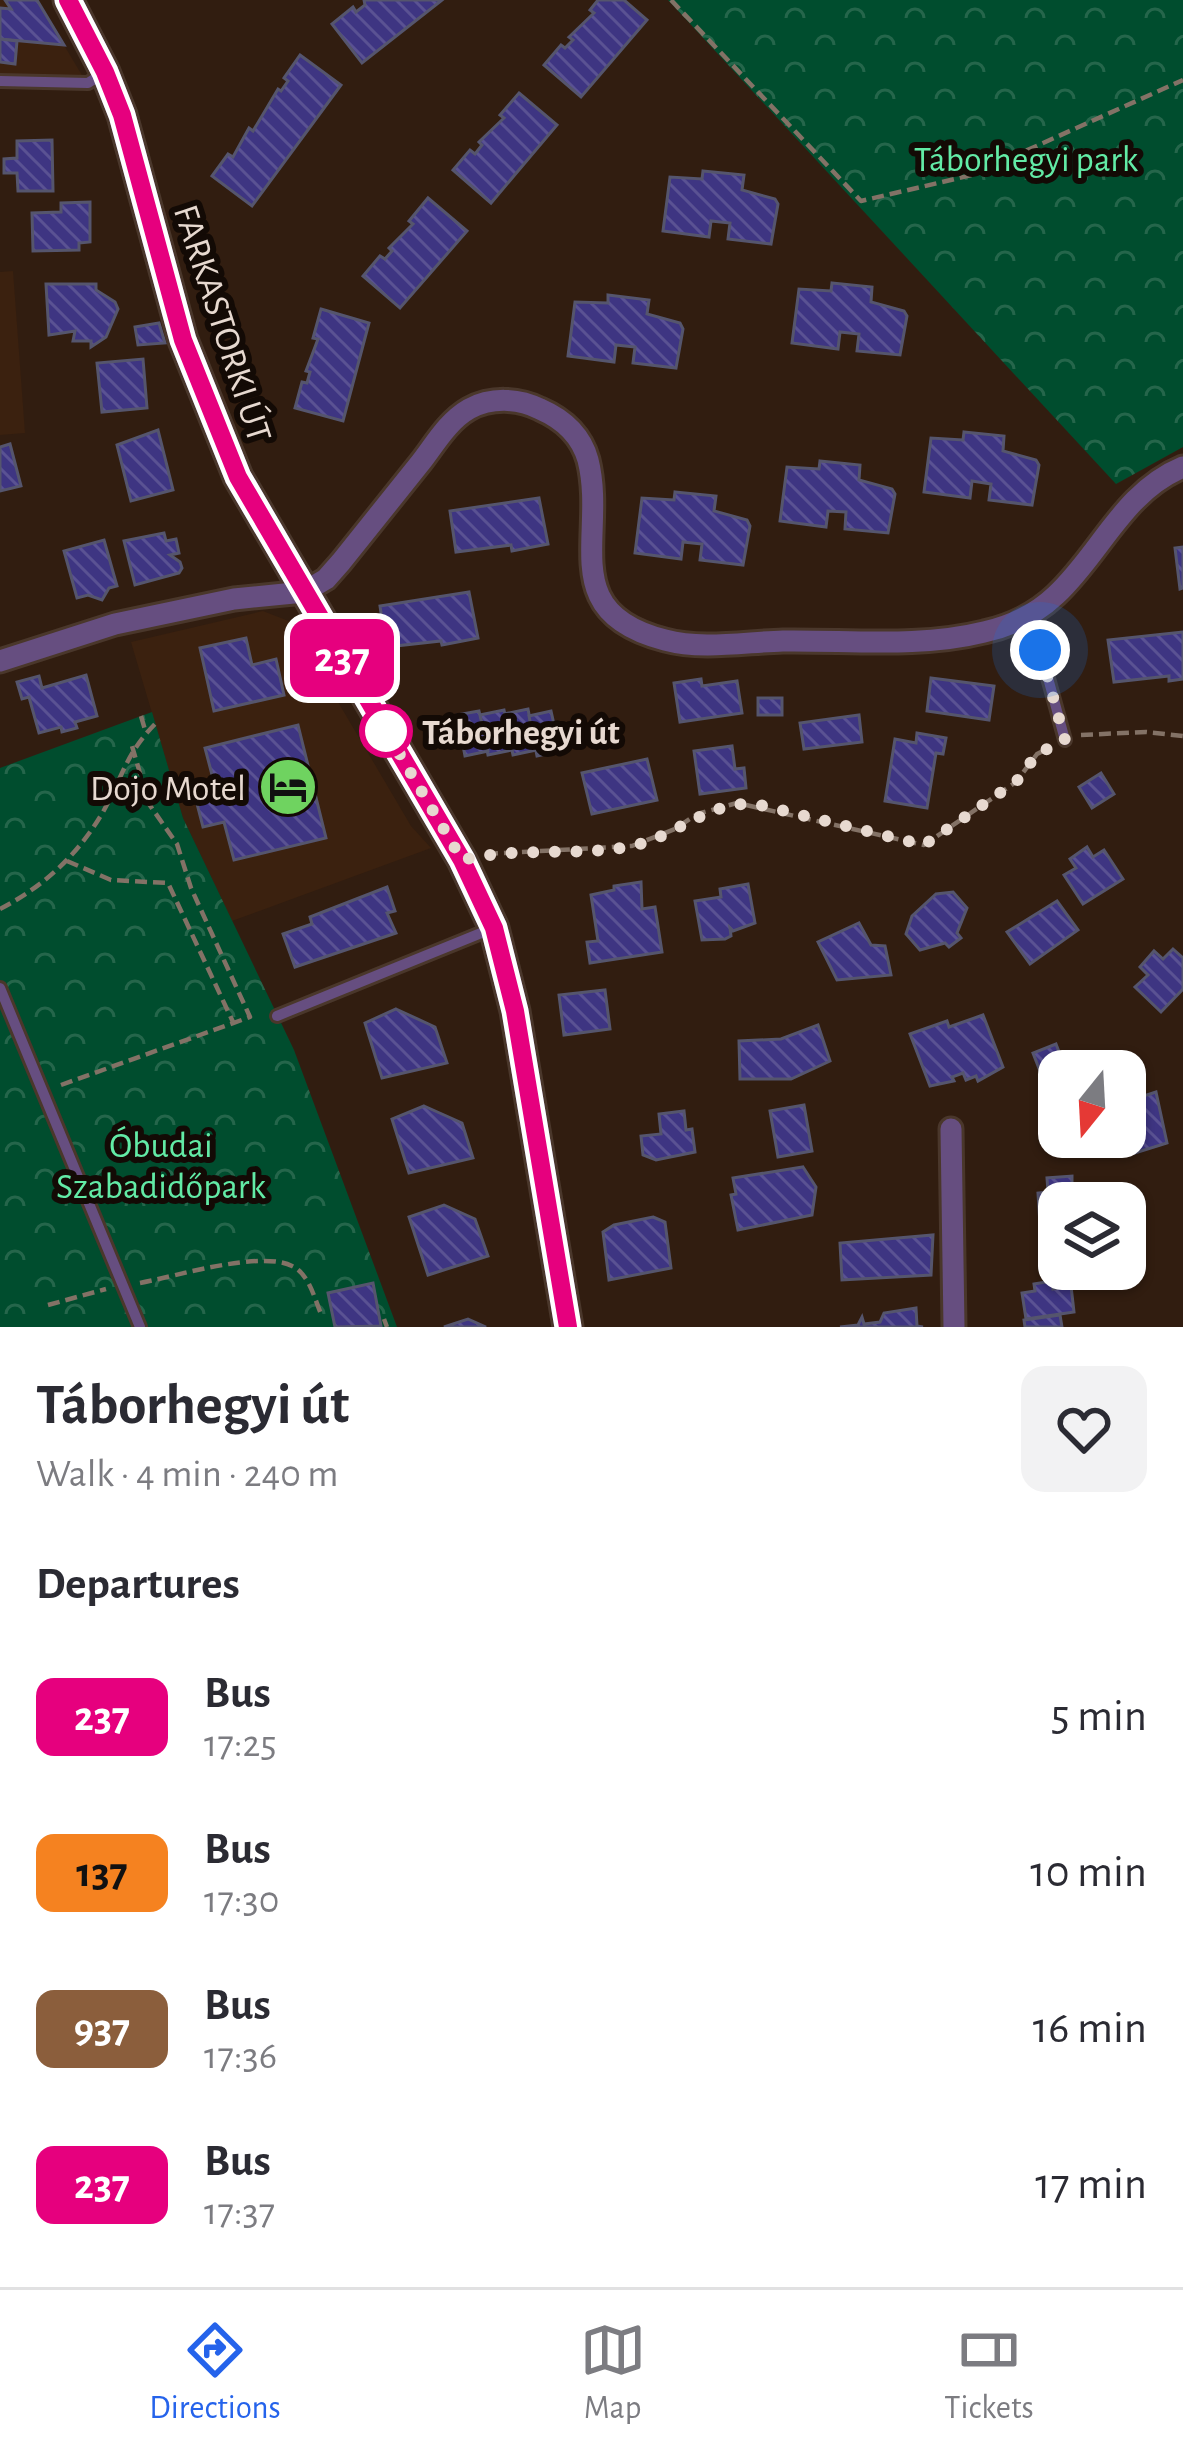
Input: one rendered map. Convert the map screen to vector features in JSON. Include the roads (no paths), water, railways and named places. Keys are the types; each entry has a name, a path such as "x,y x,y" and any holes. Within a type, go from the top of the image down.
{"street":[{"name":"FARKASTORKI ÚT","path":"68,0 122,115 183,340 238,477 462,860 494,928 515,1011 568,1327"},
{"path":"0,661 116,625 234,599 304,592 326,579 453,420 479,404 514,400 570,428 589,463 589,556 596,590 614,616 644,633 695,644 936,639 988,632 1030,615 1076,574 1136,498 1183,467"},
{"path":"951,1129 954,1327"}],"lane":[{"path":"0,81 88,83 105,72"},
{"path":"1030,615 1065,740"},
{"path":"277,1016 494,928"},
{"path":"0,988 140,1327"}],"place":[{"name":"Táborhegyi út","path":"386,731"},
{"name":"Dojo Motel","path":"288,787"}],"park label":[{"name":"Táborhegyi park","path":"1026,158"},
{"name":"Óbudai Szabadidőpark","path":"161,1164"}]}
